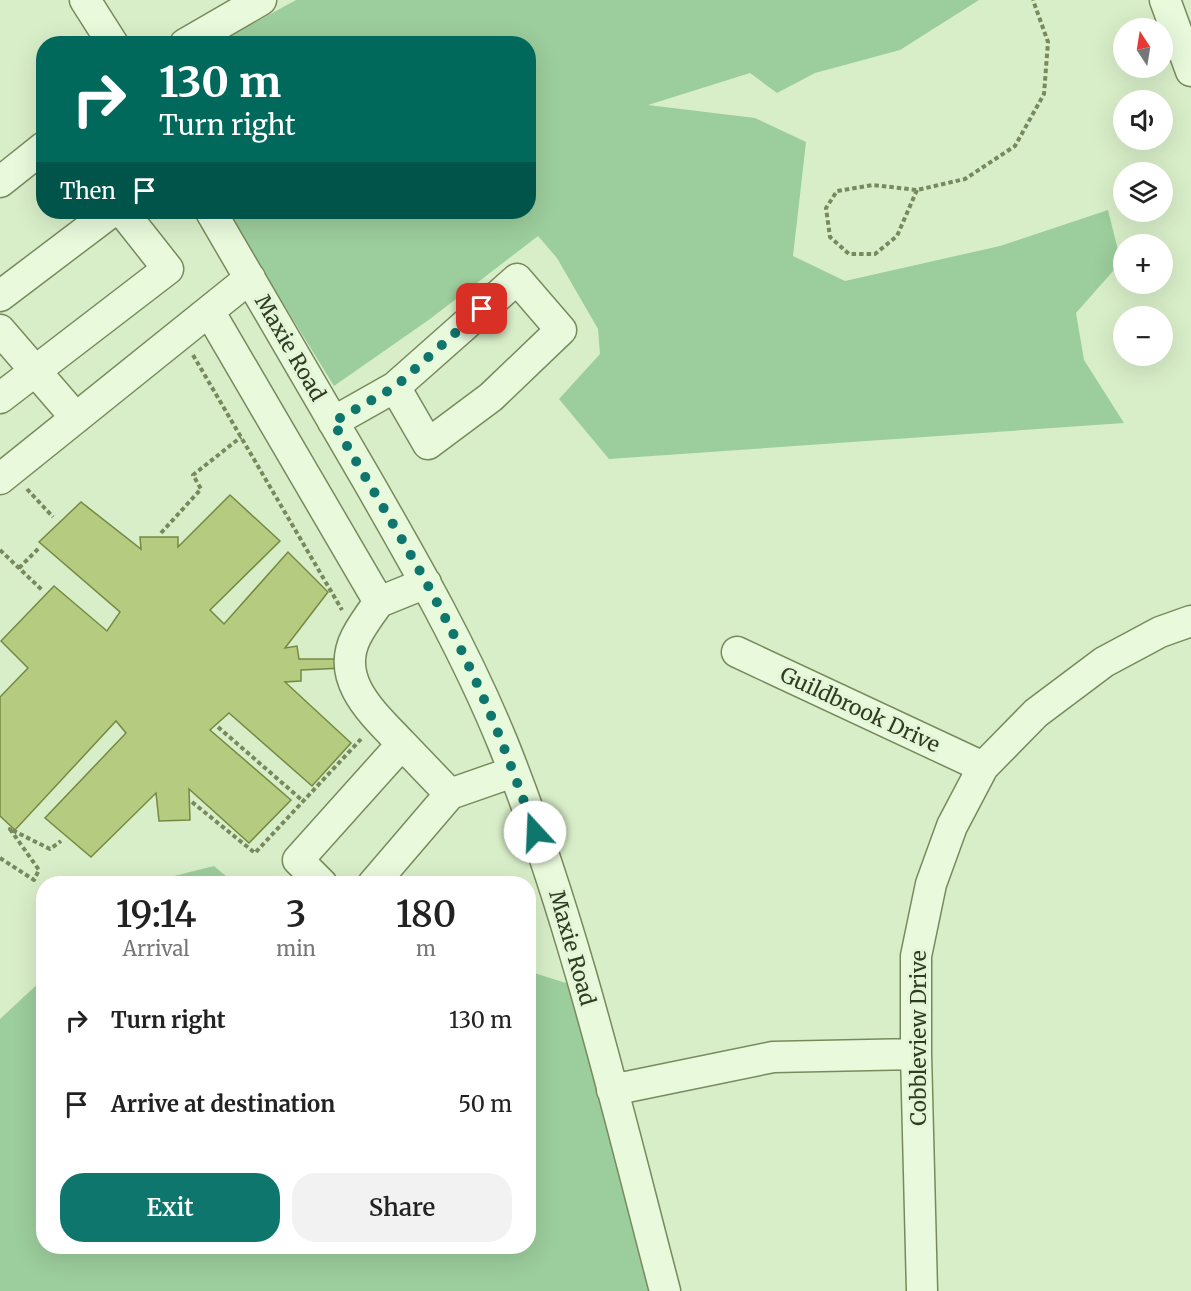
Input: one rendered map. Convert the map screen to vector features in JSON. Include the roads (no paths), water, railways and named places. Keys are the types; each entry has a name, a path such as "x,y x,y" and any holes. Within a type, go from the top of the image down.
{"street":[{"path":"85,0 108,36"},
{"path":"199,36 261,0"},
{"path":"1165,0 1191,71"},
{"path":"0,182 36,153"},
{"path":"0,296 102,219"},
{"path":"0,398 168,269 129,219"},
{"name":"Maxie Road","path":"216,219 426,583 472,673 513,772 550,872 612,1090 665,1291"},
{"path":"5,475 250,278"},
{"path":"333,422 395,387 517,279 561,330 491,398 428,444 395,387"},
{"path":"208,311 379,602"},
{"path":"0,330 76,418"},
{"path":"426,583 379,602 355,639 348,669 363,702 450,794"},
{"name":"Cobbleview Drive","path":"922,1291 916,956 931,884 952,826 983,767 1036,712 1104,662 1160,632 1191,621"},
{"name":"Guildbrook Drive","path":"737,652 983,767"},
{"path":"314,876 298,860 402,744"},
{"path":"380,876 450,794 513,772"},
{"path":"612,1090 773,1057 916,1054"}]}
